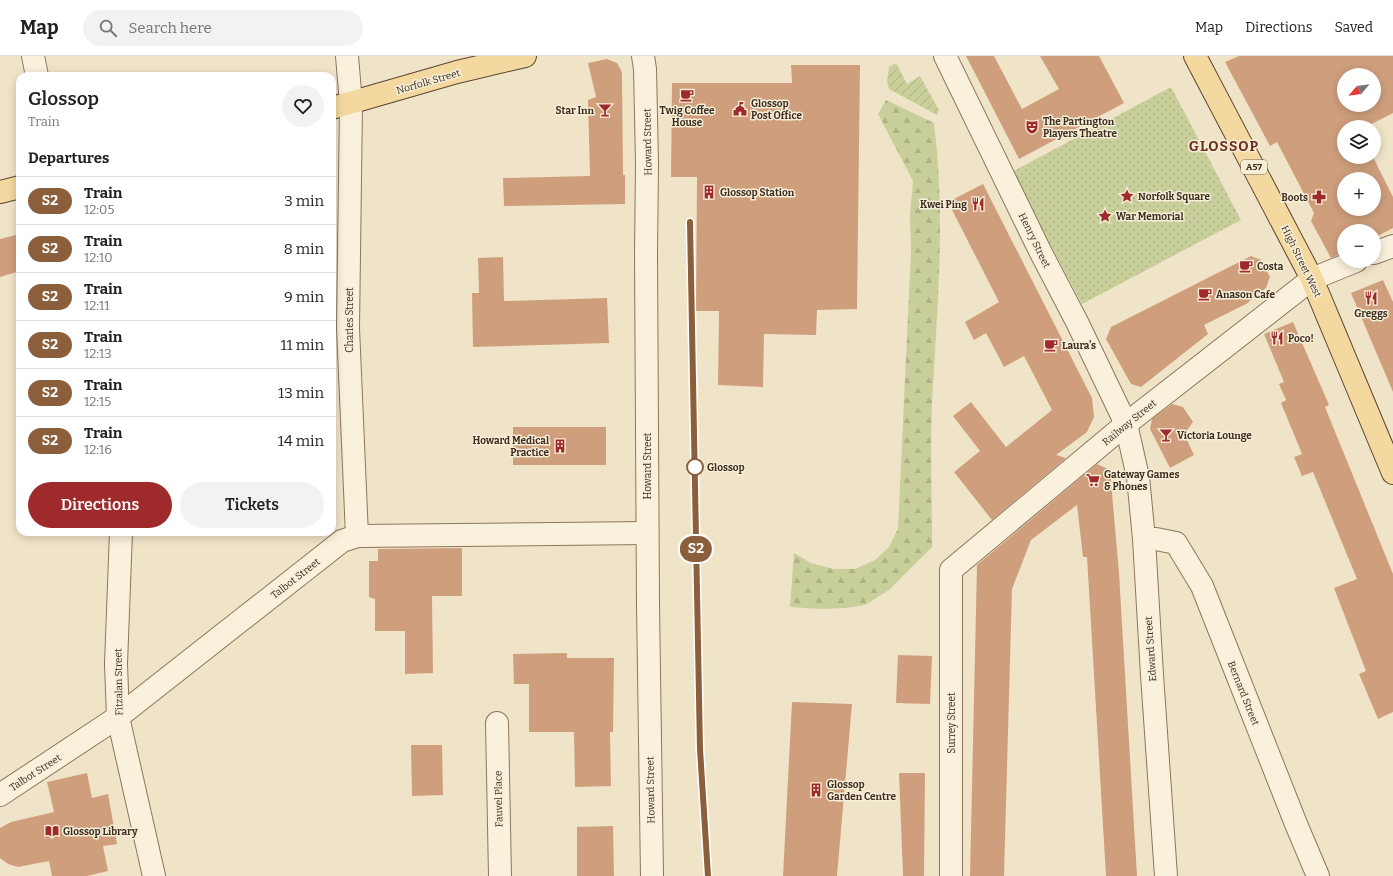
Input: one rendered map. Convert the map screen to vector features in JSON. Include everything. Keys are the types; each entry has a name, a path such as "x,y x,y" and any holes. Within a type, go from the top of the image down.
{"main road":[{"name":"Norfolk Street","path":"342,106 456,72 525,56"},
{"name":"High Street West","path":"1195,56 1312,279 1390,460"},
{"path":"0,192 16,188"}],"street":[{"path":"33,56 37,72"},
{"name":"Charles Street","path":"347,56 342,106 348,328 357,536"},
{"name":"Howard Street","path":"643,56 646,69 647,533 652,876"},
{"name":"Henry Street","path":"945,56 1036,244 1077,322 1126,424"},
{"path":"1381,251 1393,246"},
{"name":"Railway Street","path":"951,570 1126,424 1312,279 1339,268"},
{"name":"Edward Street","path":"1126,424 1138,477 1144,539 1166,876"},
{"name":"Talbot Street","path":"0,795 118,717 342,541 357,536 647,533"},
{"name":"Fitzalan Street","path":"121,536 116,664 118,717 154,876"},
{"name":"Bernard Street","path":"1144,539 1156,539 1176,543 1202,586 1318,876"},
{"name":"Surrey Street","path":"951,570 951,876"},
{"name":"Fauvel Place","path":"497,723 500,876"}],"green space":[{"path":"896,63 907,84 920,76 939,110 937,115 889,89 887,81 889,67"},
{"name":"Norfolk Square","path":"1171,87 1241,220 1082,304 1012,172"},
{"path":"886,100 934,123 938,158 940,229 938,299 931,422 932,547 889,590 865,605 846,608 820,609 790,607 794,553 811,563 833,569 855,569 875,560 889,547 898,529 911,251 910,216 913,181 878,114"}],"building":[{"path":"966,56 994,56 1022,109 1059,89 1040,56 1099,56 1124,103 1019,159"},
{"path":"1239,56 1393,56 1393,113 1380,120 1337,120 1337,164 1376,164 1380,172 1337,172 1337,216 1381,216 1381,173 1393,197 1393,228 1381,234 1381,224 1337,224 1337,255 1331,258 1311,221 1314,213 1277,142 1270,146 1225,62"},
{"path":"607,59 617,63 622,74 623,175 625,175 625,204 504,206 503,178 590,176 588,100 596,97 588,63"},
{"path":"791,65 860,65 857,309 817,310 816,335 764,334 763,387 718,385 719,311 696,311 697,177 671,177 672,83 792,83"},
{"path":"983,184 1092,398 1094,417 1087,432 1056,455 1066,458 992,520 954,472 980,451 953,416 971,402 1006,447 1052,410 1024,356 1004,367 986,333 974,340 965,322 999,302 948,202"},
{"path":"16,235 16,272 0,277 0,239"},
{"path":"1251,256 1261,260 1270,277 1266,288 1246,304 1204,325 1208,334 1141,387 1131,384 1106,339 1111,327"},
{"path":"503,257 504,301 607,298 609,343 473,347 472,293 479,293 478,258"},
{"path":"1383,280 1393,302 1393,392 1351,293"},
{"path":"1293,322 1329,405 1325,407 1393,574 1393,712 1378,719 1359,674 1366,671 1334,588 1357,579 1313,472 1302,476 1294,457 1302,454 1281,403 1286,400 1279,384 1284,382 1264,334"},
{"path":"1172,404 1183,407 1193,422 1184,434 1194,455 1170,468 1150,429 1152,419"},
{"name":"Howard Medical Practice","path":"513,427 606,427 606,465 513,465"},
{"path":"1097,464 1110,470 1119,573 1137,876 1106,876 1087,557 1083,557 1077,505 1031,540 1012,589 1004,876 970,876 977,565"},
{"path":"462,548 462,596 432,596 433,673 405,674 405,631 375,631 375,599 369,597 369,561 378,561 378,549"},
{"path":"567,653 567,658 614,658 613,732 610,732 611,786 575,787 574,732 529,732 529,684 514,684 513,654"},
{"path":"898,655 932,656 930,704 896,703"},
{"name":"Glossop Garden Centre","path":"792,702 852,704 837,876 783,876"},
{"path":"411,745 442,745 443,795 412,796"},
{"path":"87,773 92,798 108,794 117,844 103,846 108,871 87,876 52,876 49,861 18,867 8,864 0,858 0,828 11,822 54,812 47,782"},
{"path":"899,773 925,773 924,876 903,876"},
{"path":"613,826 614,876 577,876 577,827"}],"railway":[{"path":"690,222 700,749 708,876"}],"train":[{"name":"S2","path":"690,222 700,749 708,876"}],"place":[{"name":"Twig Coffee House","path":"687,95"},
{"name":"Glossop Post Office","path":"740,109"},
{"name":"Star Inn","path":"605,110"},
{"name":"The Partington Players Theatre","path":"1032,127"},
{"name":"Glossop Station","path":"709,192"},
{"name":"Norfolk Square","path":"1127,196"},
{"name":"Boots","path":"1319,197"},
{"name":"Kwei Ping","path":"978,204"},
{"name":"War Memorial","path":"1105,216"},
{"name":"Costa","path":"1246,266"},
{"name":"Anason Cafe","path":"1205,294"},
{"name":"Greggs","path":"1371,298"},
{"name":"Poco!","path":"1277,338"},
{"name":"Laura's","path":"1051,345"},
{"name":"Victoria Lounge","path":"1166,435"},
{"name":"Howard Medical Practice","path":"560,446"},
{"name":"Glossop","path":"695,467"},
{"name":"Gateway Games & Phones","path":"1093,480"},
{"name":"Glossop Garden Centre","path":"816,790"},
{"name":"Glossop Library","path":"52,831"}],"district":[{"name":"GLOSSOP","path":"1224,146"}]}
